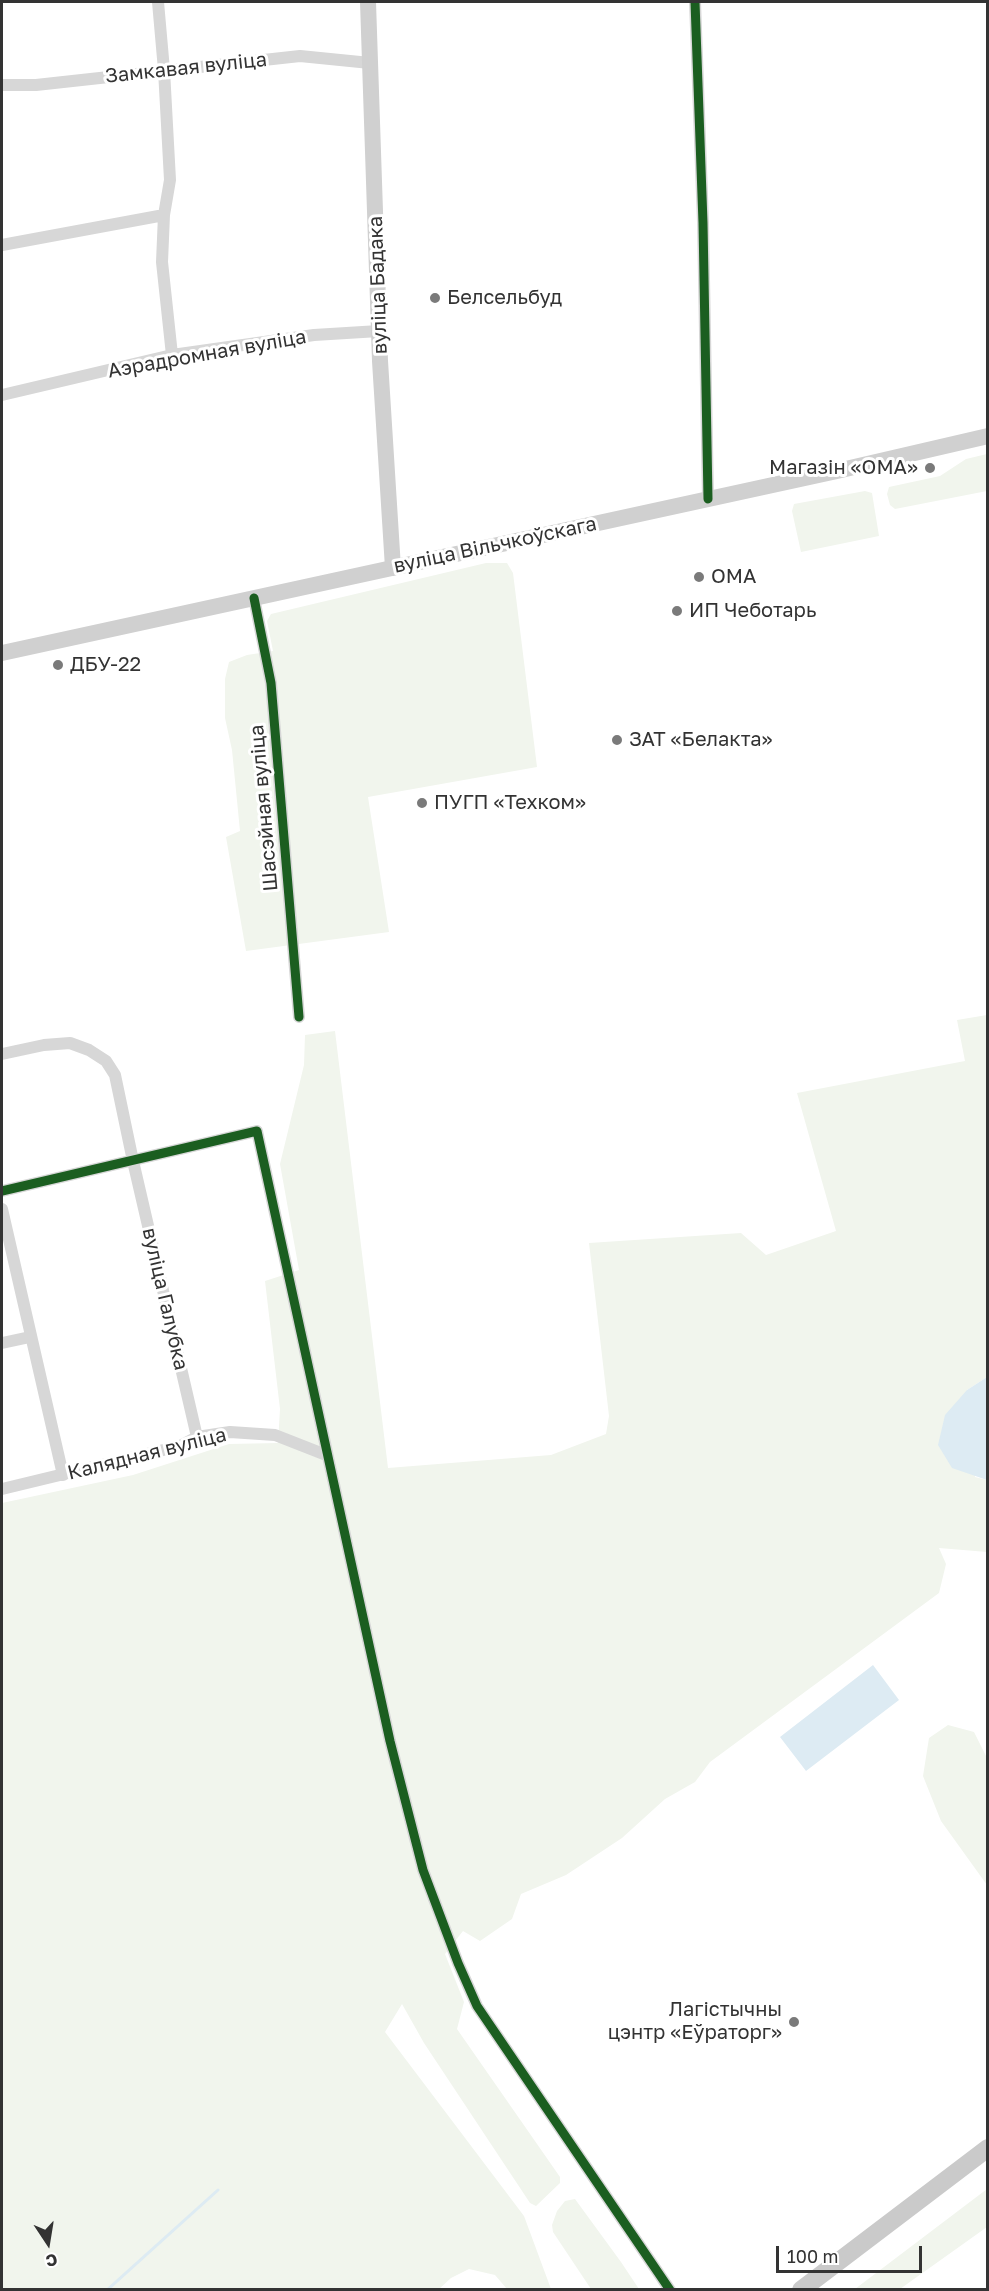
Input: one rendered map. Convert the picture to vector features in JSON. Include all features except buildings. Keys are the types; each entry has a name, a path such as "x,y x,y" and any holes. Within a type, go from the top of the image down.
{"main road":[{"name":"вуліца Бадака","path":"368,2 379,331 393,568"},
{"name":"вуліца Вільчкоўскага","path":"2,653 987,436"},
{"path":"801,2289 987,2148"}],"street":[{"path":"158,2 170,180 162,262 172,356"},
{"path":"695,2 703,223 708,499"},
{"name":"Замкавая вуліца","path":"2,85 36,85 300,56 370,63"},
{"path":"2,245 165,216"},
{"name":"Аэрадромная вуліца","path":"2,395 172,356 314,335 379,331"},
{"name":"Шасэйная вуліца","path":"254,598 272,683 299,1017"},
{"name":"вуліца Галубка","path":"2,1054 44,1045 70,1043 89,1050 106,1061 115,1075 197,1437"},
{"path":"2,1191 257,1131 390,1741 423,1870 477,2006 670,2289"},
{"path":"2,1209 63,1475"},
{"path":"2,1343 30,1337"},
{"name":"Калядная вуліца","path":"2,1489 180,1446 197,1437 230,1432 275,1434 326,1455"}],"shaded area":[{"path":"987,454 987,491 895,509 890,505 887,494 889,487 940,476 966,459"},
{"path":"865,491 872,493 879,536 801,552 792,511 794,504"},
{"path":"486,563 507,563 513,573 537,767 368,797 389,932 246,951 226,837 240,831 232,750 225,718 225,679 229,662 247,655 273,651 267,621 271,614"},
{"path":"987,1015 987,1377 967,1390 975,1477 987,1480 987,1552 939,1548 946,1564 939,1593 710,1762 695,1782 665,1799 622,1838 566,1875 521,1894 512,1919 480,1941 463,1931 445,1954 464,2002 457,2029 560,2177 560,2183 536,2206 530,2203 424,2043 402,2004 385,2032 524,2216 551,2289 507,2289 495,2275 469,2269 451,2278 438,2290 2,2289 2,1503 133,1475 229,1444 278,1443 280,1409 265,1281 299,1270 280,1164 304,1065 305,1035 335,1031 388,1468 551,1455 606,1434 609,1416 589,1243 741,1233 766,1255 836,1231 797,1093 965,1061 957,1020"},
{"path":"987,1377 987,1480 952,1468 938,1445 945,1415 967,1390"},
{"path":"873,1665 899,1700 806,1771 780,1737"},
{"path":"948,1725 974,1732 987,1758 987,1885 941,1821 923,1776 929,1738"},
{"path":"987,2189 987,2227 900,2289 855,2289"},
{"path":"575,2199 639,2289 591,2289 553,2232 552,2225 557,2211 565,2201"}],"waterway":[{"path":"107,2290 218,2190"}],"cycle path":[{"path":"695,2 703,223 708,499"},
{"path":"254,598 271,683 299,1017"},
{"path":"2,1191 257,1131 390,1741 423,1870 477,2006 670,2290"}],"place":[{"name":"Белсельбуд","path":"435,298"},
{"name":"Магазін «ОМА»","path":"930,468"},
{"name":"ОМА","path":"699,577"},
{"name":"ИП Чеботарь","path":"677,611"},
{"name":"ДБУ-22","path":"58,665"},
{"name":"ЗАТ «Белакта»","path":"617,740"},
{"name":"ПУГП «Техком»","path":"422,803"},
{"name":"Лагістычны цэнтр «Еўраторг»","path":"794,2022"}]}
